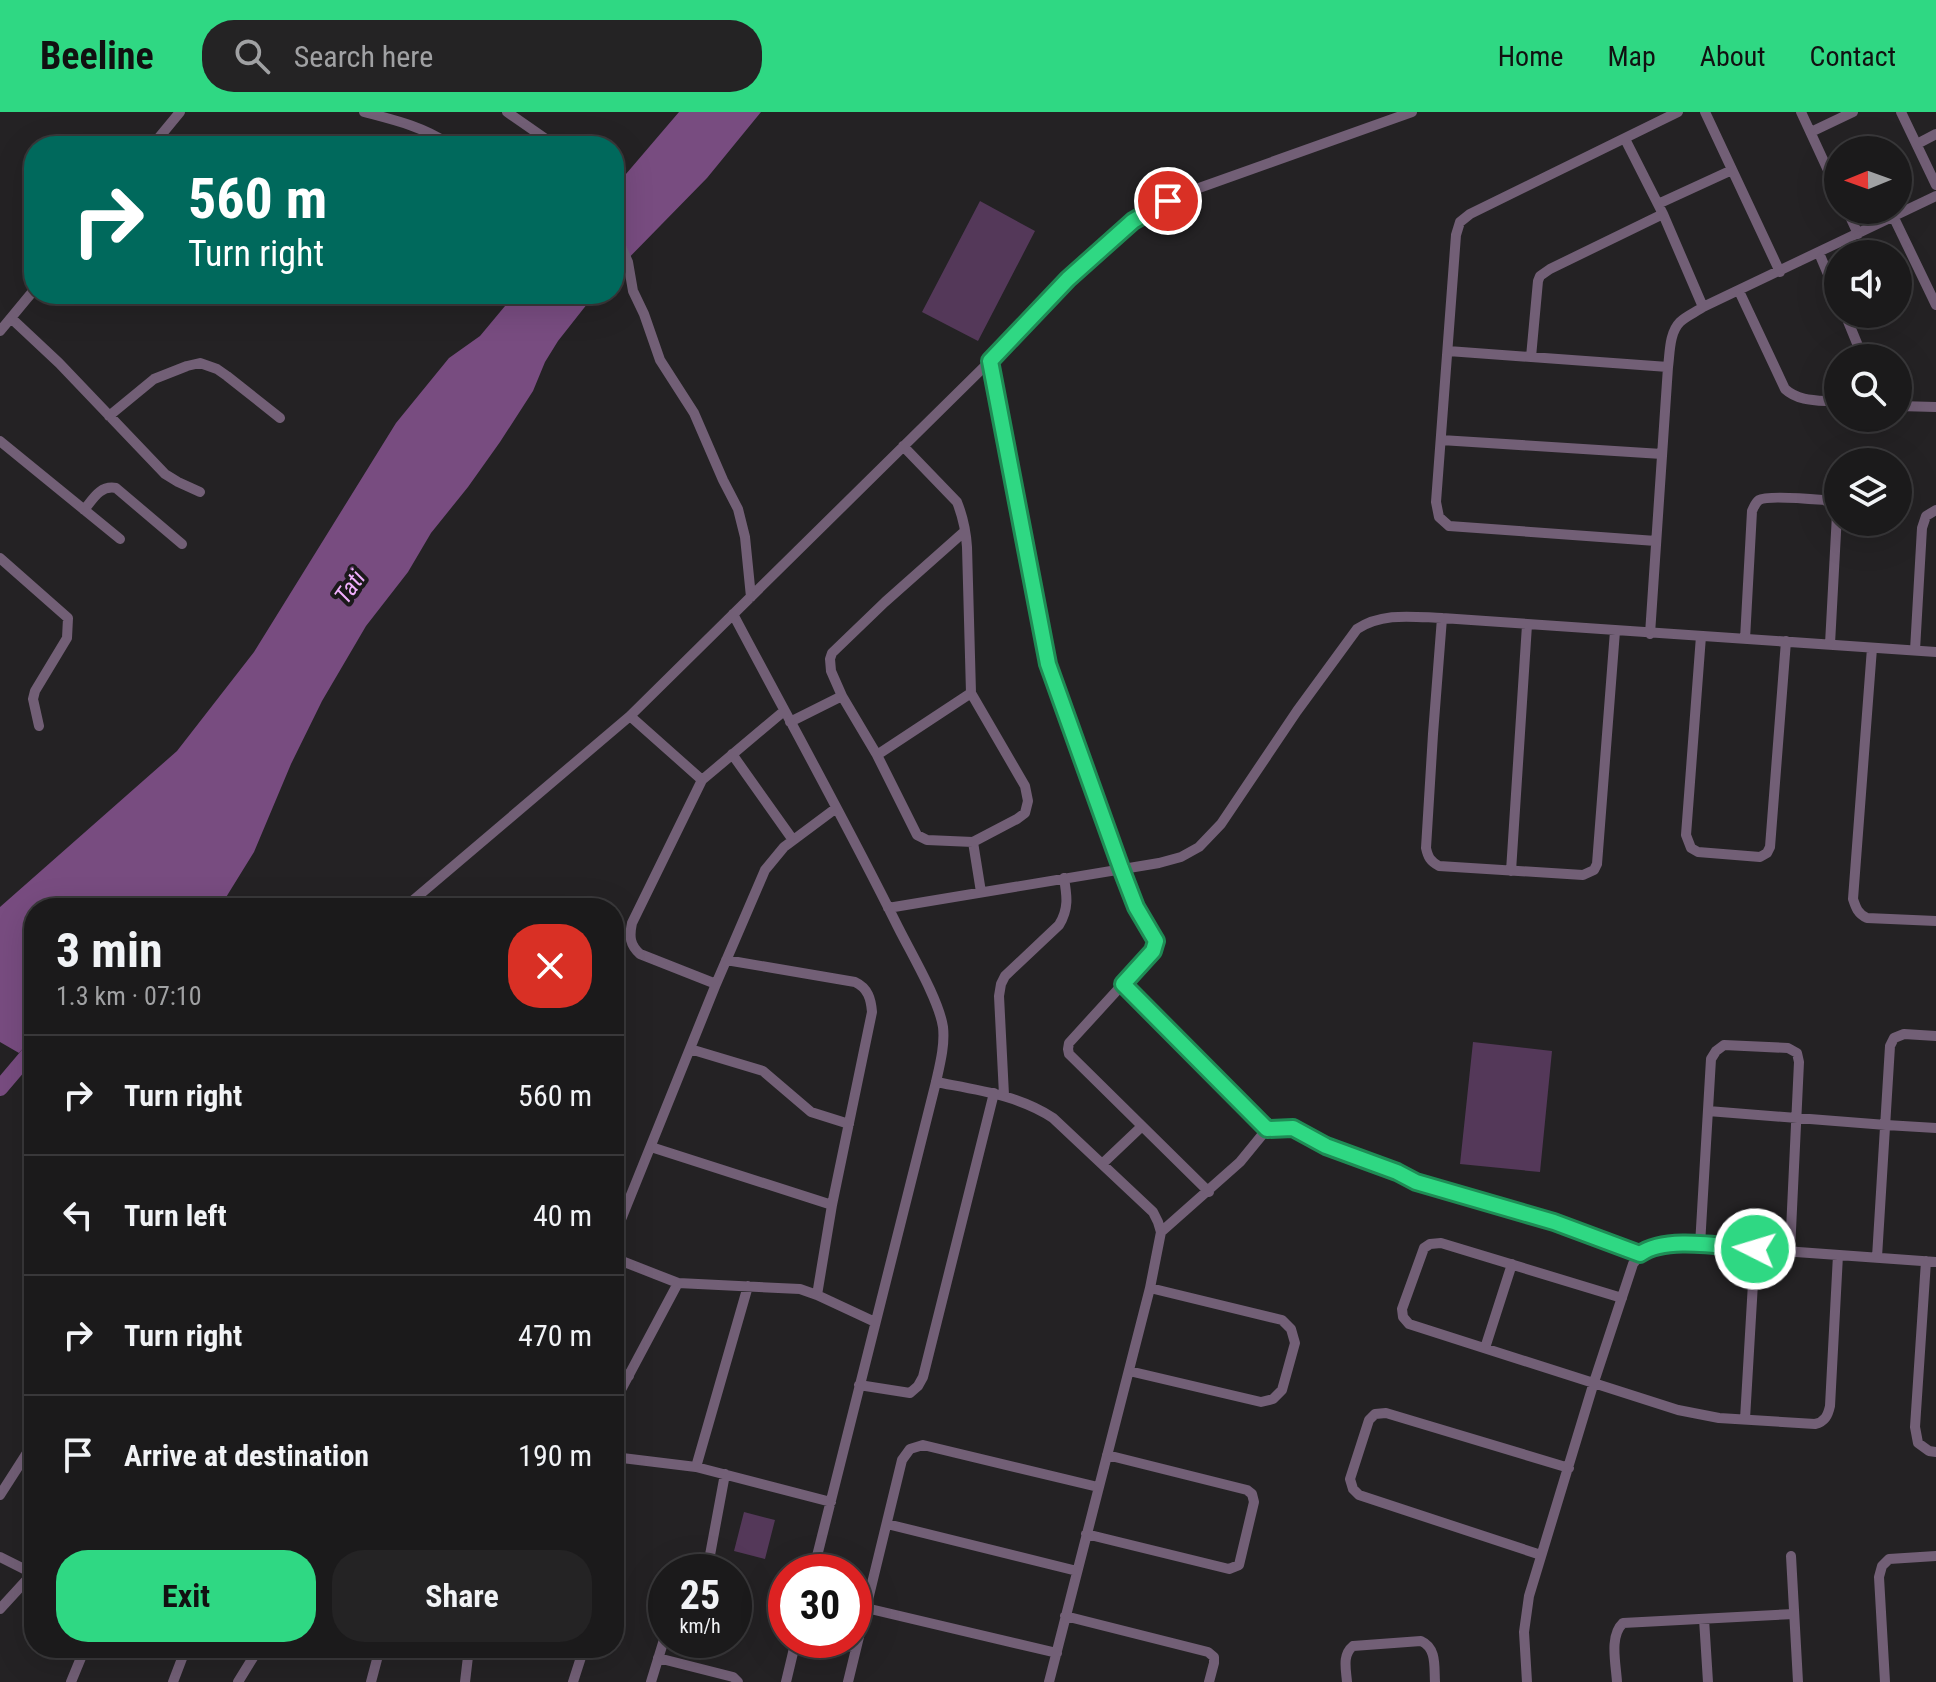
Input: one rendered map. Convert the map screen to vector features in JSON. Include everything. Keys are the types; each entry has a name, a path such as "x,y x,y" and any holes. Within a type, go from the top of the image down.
{"street":[{"path":"160,136 180,112"},
{"path":"364,112 406,122 436,136"},
{"path":"507,112 542,136"},
{"path":"416,898 630,716 990,361 1068,279 1133,221 1185,193 1412,112"},
{"path":"1656,541 1449,526 1439,517 1436,502 1456,235 1460,222 1470,214 1678,112"},
{"path":"1705,112 1780,272"},
{"path":"1801,112 1824,161"},
{"path":"1811,132 1853,112"},
{"path":"1901,112 1936,185"},
{"path":"1917,144 1936,134"},
{"path":"1625,139 1703,307"},
{"path":"1531,357 1540,276 1732,170"},
{"path":"1912,209 1936,196"},
{"path":"1853,224 1858,234"},
{"path":"1650,634 1668,367 1675,330 1680,322 1703,307 1880,224"},
{"path":"1897,224 1936,305"},
{"path":"624,253 633,291 660,360 694,413 738,509 745,537 751,597"},
{"path":"1819,253 1824,265"},
{"path":"1739,291 1785,389 1801,399 1824,401"},
{"path":"0,331 24,302"},
{"path":"11,318 59,363 165,474 200,492"},
{"path":"1448,351 1668,367"},
{"path":"990,361 1048,664 1136,907 1156,941 1153,951 1069,1043 1069,1054 1209,1192"},
{"path":"109,416 154,379 200,363 217,369 280,418"},
{"path":"1912,406 1936,407"},
{"path":"1441,440 1662,454"},
{"path":"0,441 120,539"},
{"path":"903,446 957,502 965,531 967,547 971,693 1025,786 1028,801 1025,813 1017,819 973,842 927,840 917,835 877,755 842,696 831,671 830,659 832,653 885,602 965,531"},
{"path":"84,510 103,489 116,488 182,544"},
{"path":"1745,639 1752,511 1756,502 1770,498 1824,500 1837,514 1830,644"},
{"path":"1915,650 1922,528 1926,516 1936,510"},
{"path":"0,558 68,618 67,638 35,691 33,699 39,726"},
{"path":"733,614 888,908 939,1012 943,1027 936,1082 818,1554"},
{"path":"888,908 1159,863 1181,857 1199,847 1221,824 1357,629 1382,618 1442,618 1936,652"},
{"path":"1442,618 1426,848 1428,857 1439,866 1583,875 1594,870 1597,864 1615,631"},
{"path":"1511,871 1527,625"},
{"path":"1701,636 1686,835 1691,848 1698,852 1760,857 1770,847 1786,641"},
{"path":"1872,648 1853,899 1861,915 1867,918 1936,921"},
{"path":"877,755 971,693"},
{"path":"790,722 842,696"},
{"path":"716,984 640,954 630,941 632,923 702,780 784,711"},
{"path":"630,716 702,780"},
{"path":"732,754 793,840"},
{"path":"624,1213 765,870 784,847 835,809"},
{"path":"973,842 981,892"},
{"path":"859,1385 910,1393 923,1377 999,1094 1001,984 1005,976 1059,925 1067,908 1064,878"},
{"path":"726,960 855,982 863,986 871,1001 872,1012 832,1205 817,1295"},
{"path":"1123,984 1267,1129 1293,1128 1326,1146 1416,1182 1554,1222 1640,1254"},
{"path":"1877,1257 1890,1046 1894,1038 1904,1034 1936,1036"},
{"path":"1700,1245 1711,1059 1724,1045 1788,1048 1797,1053 1799,1062 1790,1251"},
{"path":"690,1049 763,1071 811,1112 849,1124"},
{"path":"936,1082 999,1094 1038,1108 1053,1118 1153,1212 1161,1232 1150,1288 1049,1682"},
{"path":"1708,1111 1936,1128"},
{"path":"1102,1164 1142,1126"},
{"path":"1161,1232 1240,1162 1267,1129"},
{"path":"651,1147 832,1205"},
{"path":"1622,1298 1441,1243 1424,1248 1402,1309 1403,1317 1409,1324 1678,1410 1719,1418 1815,1424 1825,1419 1830,1406 1838,1255"},
{"path":"1527,1682 1525,1614 1541,1555 1633,1264 1648,1248 1700,1245 1931,1262 1915,1427 1918,1443 1936,1452"},
{"path":"1745,1419 1755,1249"},
{"path":"624,1262 678,1283 794,1288 817,1295 875,1322"},
{"path":"1485,1348 1512,1264"},
{"path":"624,1385 678,1283"},
{"path":"696,1467 748,1286"},
{"path":"1129,1371 1261,1402 1273,1399 1282,1390 1295,1343 1291,1329 1282,1320 1150,1288"},
{"path":"624,1374 629,1376"},
{"path":"1541,1555 1359,1495 1350,1479 1369,1420 1375,1414 1386,1413 1569,1468"},
{"path":"872,1584 902,1460 917,1445 1098,1487"},
{"path":"1086,1534 1229,1569 1239,1565 1254,1502 1252,1494 1247,1490 1107,1455"},
{"path":"0,1495 24,1458"},
{"path":"624,1458 696,1467 831,1502"},
{"path":"710,1554 725,1474"},
{"path":"887,1524 1077,1571"},
{"path":"1791,1556 1798,1682"},
{"path":"1885,1682 1879,1577 1882,1566 1889,1559 1936,1556"},
{"path":"0,1557 24,1569"},
{"path":"0,1609 24,1583"},
{"path":"872,1609 1057,1653"},
{"path":"1617,1682 1615,1638 1623,1623 1794,1614"},
{"path":"1065,1616 1208,1652 1214,1657 1209,1682"},
{"path":"1704,1619 1708,1682"},
{"path":"1347,1682 1345,1658 1353,1646 1421,1641 1433,1651 1435,1682"},
{"path":"71,1682 81,1658"},
{"path":"173,1682 182,1658"},
{"path":"238,1682 253,1658"},
{"path":"371,1682 377,1658"},
{"path":"465,1682 468,1658"},
{"path":"573,1682 581,1658"},
{"path":"651,1682 658,1658 733,1677 738,1682"},
{"path":"786,1682 792,1658"},
{"path":"848,1682 854,1658"}],"shaded area":[{"path":"980,201 1035,231 978,341 922,312"},
{"path":"1473,1042 1552,1051 1540,1172 1460,1164"},
{"path":"744,1512 775,1520 765,1559 734,1551"}],"water":[{"path":"679,112 761,112 707,178 624,263 624,176"},
{"path":"507,304 587,304 558,341 533,391 500,442 366,626 322,701 254,852 226,898 24,898 24,1047 19,1053 0,1042 0,907 177,751 254,652 396,423 449,358 480,336"}],"waterway":[{"name":"Tati","path":"0,1088 24,1060"}],"route":[{"path":"1168,201 1133,221 1068,279 990,361 1048,664 1136,907 1156,941 1153,951 1123,984 1267,1129 1299,1130 1326,1146 1416,1182 1554,1222 1640,1254 1648,1248 1662,1245 1755,1249"}]}
